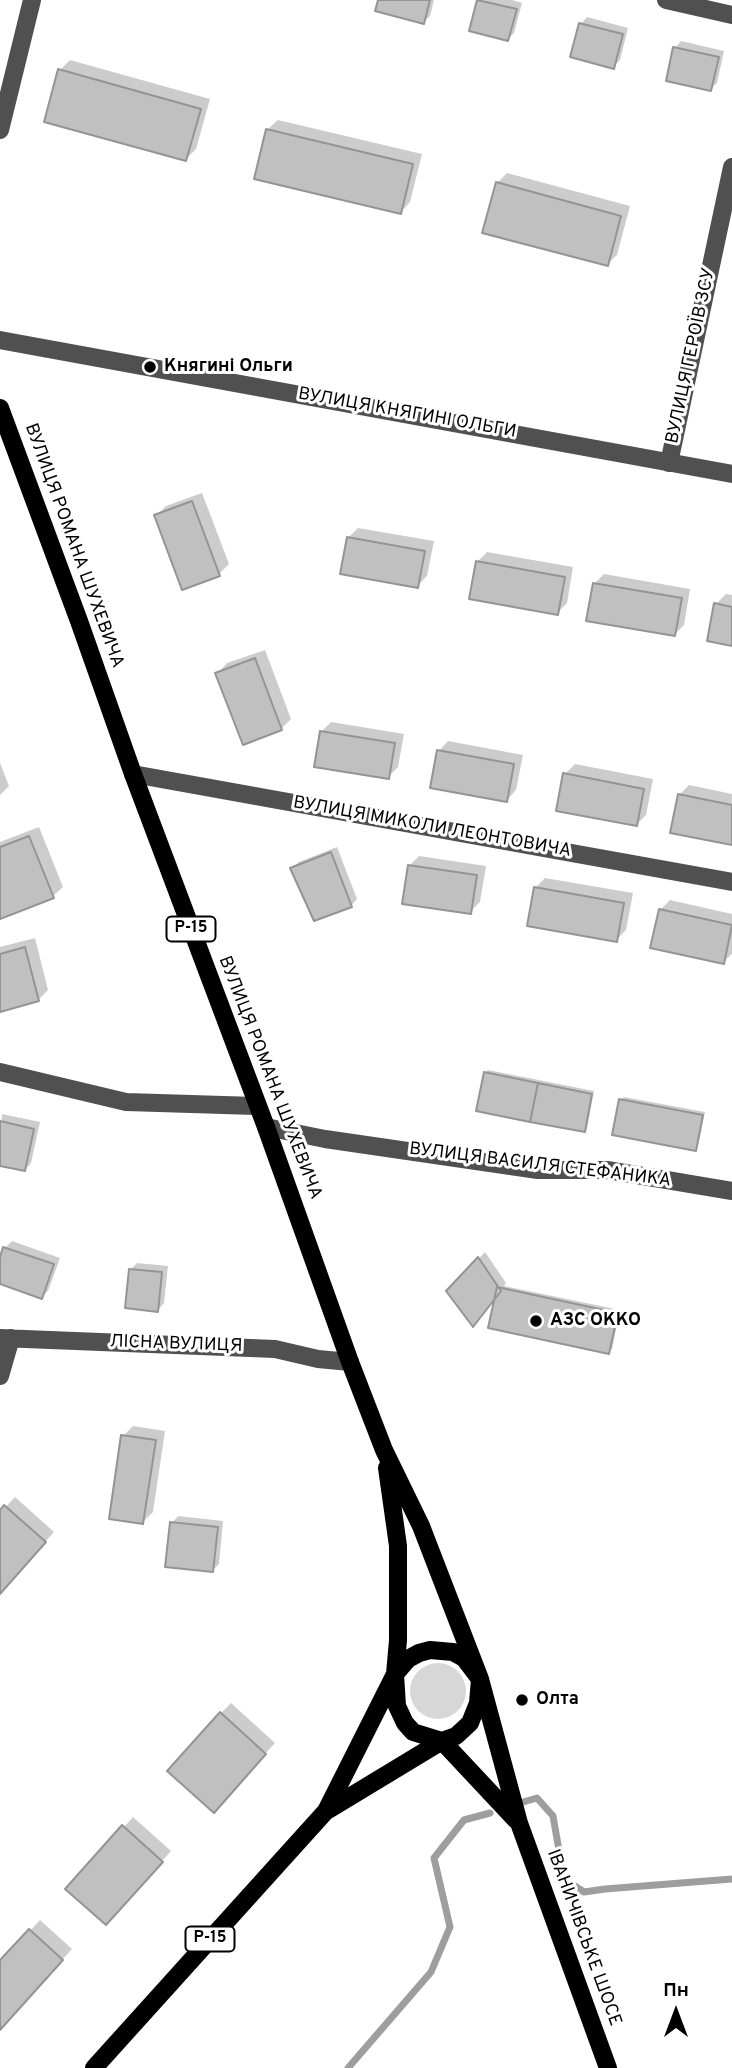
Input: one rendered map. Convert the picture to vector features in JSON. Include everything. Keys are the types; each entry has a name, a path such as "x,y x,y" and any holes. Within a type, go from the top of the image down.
{"main road":[{"name":"ВУЛИЦЯ РОМАНА ШУХЕВИЧА","path":"0,408 350,1362 384,1450 421,1526 480,1679"},
{"name":"Р-15","path":"384,1450 398,1546 398,1640 395,1674 397,1706 404,1723 421,1736 442,1741"},
{"name":"Р-15","path":"94,2068 326,1811 395,1674 408,1659 419,1653 442,1650 464,1658 480,1679 478,1703 470,1723 456,1736 442,1741 326,1811"},
{"name":"ІВАНИЧІВСЬКЕ ШОСЕ","path":"480,1679 519,1823 608,2068"},
{"path":"442,1741 519,1823"}],"street":[{"path":"0,130 32,0"},
{"path":"666,0 732,15"},
{"name":"ВУЛИЦЯ ГЕРОЇВ ЗСУ","path":"669,463 732,167"},
{"name":"ВУЛИЦЯ КНЯГИНІ ОЛЬГИ","path":"0,340 732,474"},
{"name":"ВУЛИЦЯ МИКОЛИ ЛЕОНТОВИЧА","path":"133,774 732,882"},
{"path":"0,1072 126,1102 257,1106"},
{"name":"ВУЛИЦЯ ВАСИЛЯ СТЕФАНИКА","path":"266,1127 325,1139 538,1170 607,1170 732,1191"},
{"path":"0,1376 5,1338"},
{"name":"ЛІСНА ВУЛИЦЯ","path":"5,1338 275,1349 318,1359 350,1362"}],"shaded area":[{"path":"433,1663 443,1663 458,1671 464,1680 464,1702 458,1711 443,1719 433,1719 415,1707 410,1696 410,1686 422,1668"}],"building":[{"path":"378,0 430,0 424,24 375,11"},
{"path":"477,0 517,9 508,41 469,31"},
{"path":"579,23 623,34 614,69 570,57"},
{"path":"673,47 719,57 711,91 666,81"},
{"path":"58,69 201,109 186,161 44,122"},
{"path":"266,129 413,164 401,214 254,179"},
{"path":"496,182 621,216 608,266 482,233"},
{"path":"192,501 220,576 182,590 154,515"},
{"path":"347,537 425,551 418,588 340,574"},
{"path":"476,561 565,577 558,615 469,599"},
{"path":"593,583 682,598 675,636 586,621"},
{"path":"714,603 732,607 732,646 707,641"},
{"path":"255,658 282,730 243,745 215,673"},
{"path":"320,731 395,743 389,779 314,767"},
{"path":"437,750 514,764 507,802 430,788"},
{"path":"563,773 644,789 637,826 556,811"},
{"path":"678,794 732,805 732,845 670,833"},
{"path":"29,836 54,898 0,919 0,847"},
{"path":"331,852 352,907 314,921 290,868"},
{"path":"408,865 477,875 471,914 402,904"},
{"path":"534,887 624,903 617,942 527,926"},
{"path":"659,909 732,925 724,964 650,948"},
{"path":"25,947 39,1001 0,1012 0,954"},
{"path":"484,1072 538,1083 530,1122 476,1111"},
{"path":"538,1083 592,1094 585,1132 530,1122"},
{"path":"619,1099 703,1115 696,1151 612,1135"},
{"path":"0,1121 34,1129 25,1171 0,1166"},
{"path":"3,1247 54,1264 42,1299 0,1284 0,1257"},
{"path":"478,1257 501,1291 473,1327 446,1291"},
{"path":"129,1269 162,1272 158,1312 125,1308"},
{"path":"497,1287 618,1313 609,1354 488,1328"},
{"path":"121,1435 156,1440 143,1524 109,1519"},
{"path":"4,1505 46,1542 0,1594 0,1510"},
{"path":"170,1522 218,1527 213,1572 165,1567"},
{"path":"220,1712 266,1754 214,1813 167,1771"},
{"path":"122,1825 163,1862 106,1925 65,1889"},
{"path":"29,1929 63,1960 0,2030 0,1960"}],"waterway":[{"path":"520,1803 537,1798 553,1816 564,1879 584,1892 732,1879"},
{"path":"348,2068 431,1972 450,1927 434,1858 464,1820 490,1813"}],"place":[{"name":"Княгині Ольги","path":"150,367"},
{"name":"АЗС ОККО","path":"536,1321"},
{"name":"Олта","path":"522,1700"}]}
